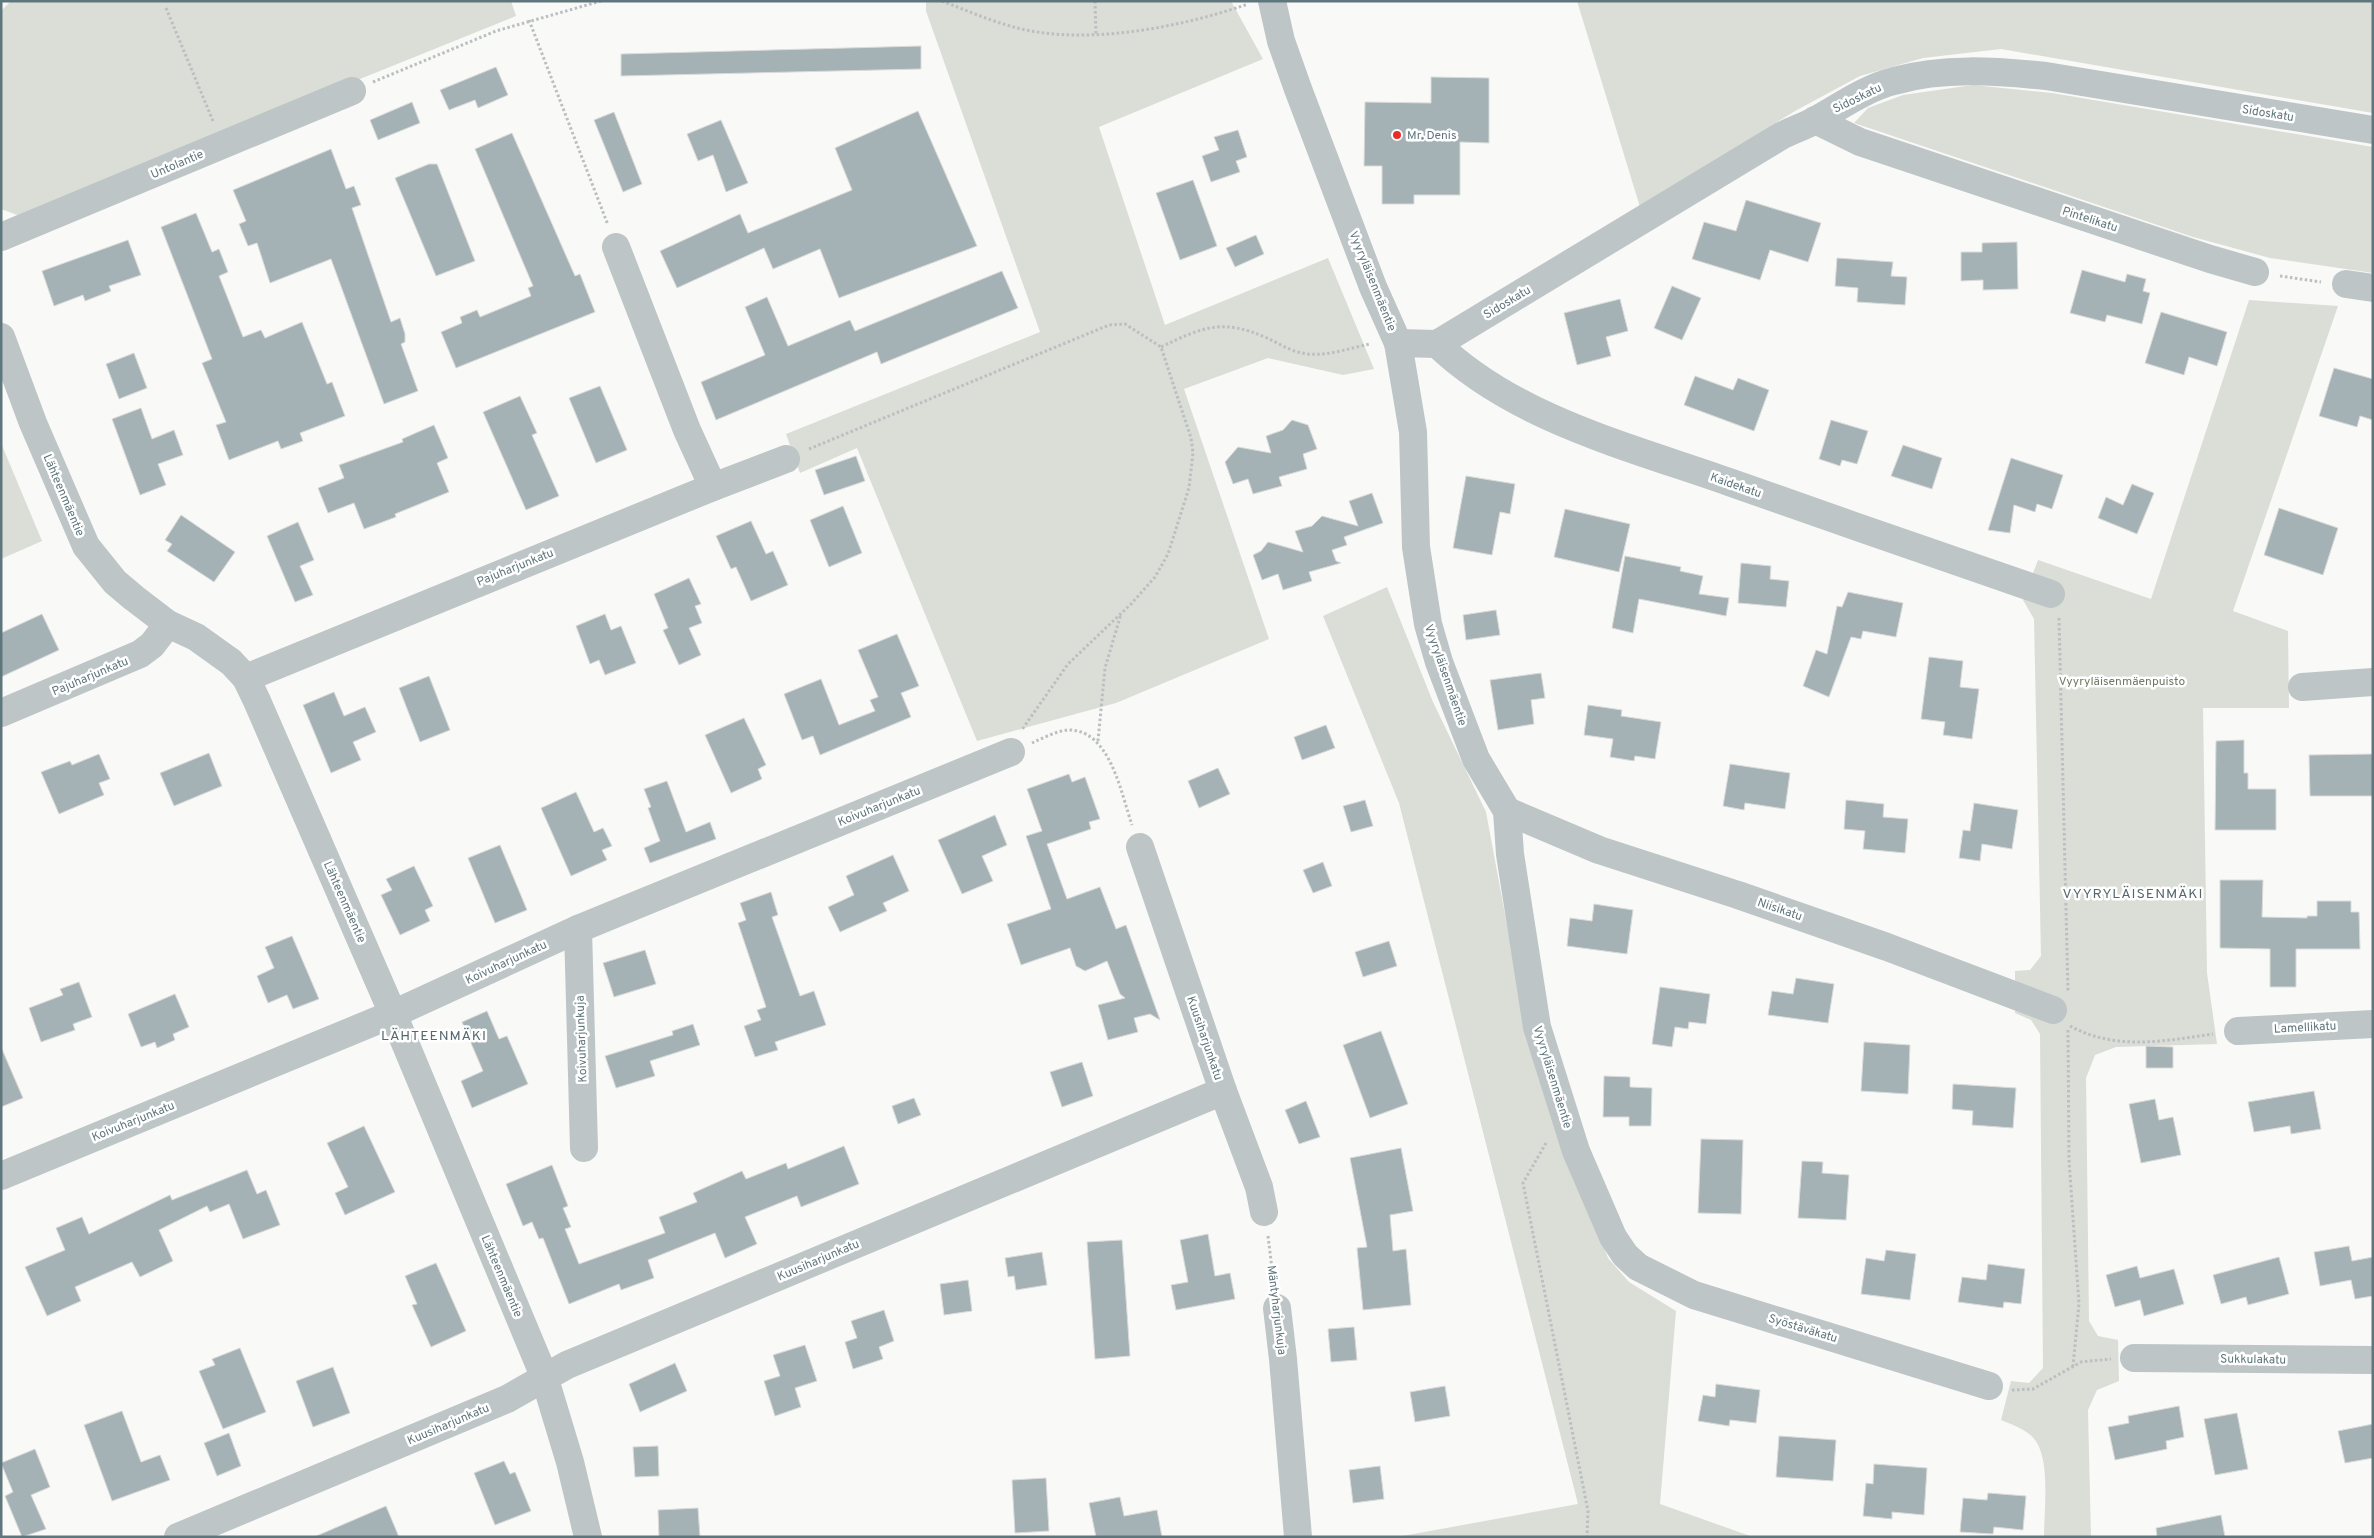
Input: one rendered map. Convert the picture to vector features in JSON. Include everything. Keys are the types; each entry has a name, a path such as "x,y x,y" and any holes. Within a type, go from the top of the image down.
{"street":[{"name":"Vyyryläisenmäentie","path":"1272,1 1281,41 1298,88 1373,287 1398,343 1413,432 1416,547 1428,624 1439,662 1476,759 1507,811 1510,854 1537,1027 1576,1151 1603,1218 1625,1255"},
{"name":"Sidoskatu","path":"1437,344 1781,136 1815,120 1857,96 1893,81 1931,74 1988,72 2046,76 2373,130"},
{"name":"Untolantie","path":"1,237 352,90"},
{"name":"Pintelikatu","path":"1815,120 1860,142 2210,259 2255,272"},
{"path":"616,247 687,430 713,487"},
{"path":"2346,284 2373,288"},
{"name":"Lähteenmäentie","path":"1,337 33,424 86,546 115,582 168,624 215,649 246,678 393,1014 544,1376 570,1462 588,1537"},
{"path":"1398,343 1437,344"},
{"name":"Kaidekatu","path":"1437,344 1456,363 1503,393 1592,434 2051,594"},
{"name":"Pajuharjunkatu","path":"246,678 786,459"},
{"name":"Pajuharjunkatu","path":"1,714 140,654 152,646 168,624"},
{"path":"2302,687 2373,682"},
{"name":"Koivuharjunkatu","path":"1,1176 393,1014 578,929 1011,752"},
{"name":"Niisikatu","path":"1507,811 1599,850 1738,895 2063,1011"},
{"name":"Kuusiharjunkatu","path":"178,1537 507,1399 544,1376 1224,1091 1140,847"},
{"name":"Koivuharjunkuja","path":"578,929 584,1148"},
{"name":"Lamellikatu","path":"2238,1031 2373,1024"},
{"path":"1224,1091 1258,1187 1264,1212"},
{"name":"Syöstäväkatu","path":"1625,1255 1638,1267 1655,1277 1694,1295 1989,1386"},
{"name":"Mäntyharjunkuja","path":"1277,1308 1284,1359 1298,1537"},
{"name":"Sukkulakatu","path":"2134,1358 2373,1360"}],"path":[{"path":"352,90 479,38 529,20 601,1"},
{"path":"942,1 1001,24 1037,32 1096,35 1136,32 1236,8 1256,1"},
{"path":"1095,1 1096,35"},
{"path":"166,8 222,145"},
{"path":"529,20 616,247"},
{"path":"2255,272 2300,280 2346,284"},
{"path":"786,459 1109,324 1125,324 1161,347 1191,438 1193,453 1189,488 1163,566 1145,590 1068,664 1028,718 1011,752"},
{"path":"1161,347 1197,331 1230,326 1258,334 1300,353 1314,355 1374,343 1398,343"},
{"path":"2051,594 2059,616 2063,1011 2069,1160 2079,1304 2073,1366"},
{"path":"1098,741 1105,668 1122,613"},
{"path":"1011,752 1053,734 1068,730 1085,733 1098,741 1106,754 1140,847"},
{"path":"2063,1011 2094,1037 2133,1043 2238,1031"},
{"path":"1564,1112 1524,1183 1588,1510 1587,1537"},
{"name":"Mäntyharjunkuja","path":"1264,1212 1277,1308"},
{"path":"1989,1386 2016,1391 2033,1389 2073,1366 2097,1360 2134,1358"}],"green space":[{"path":"11,1 511,1 516,16 20,216 1,209 1,11"},
{"path":"926,1 1231,1 1263,59 1099,127 1165,325 1328,258 1374,369 1343,375 1268,358 1184,389 1269,639 1116,703 977,741 857,448 800,473 786,434 1040,332 926,11"},
{"path":"1577,1 2373,1 2373,113 2001,49 1923,58 1860,76 1795,111 1640,207"},
{"path":"1973,85 2052,93 2373,147 2373,273 2270,258 2193,237 1854,123 1868,108 1903,95"},
{"name":"Vyyryläisenmäenpuisto","path":"2249,300 2338,306 2233,611 2288,631 2289,708 2203,708 2207,973 2217,1044 2116,1047 2095,1055 2086,1078 2089,1321 2098,1336 2118,1340 2119,1381 2097,1390 2088,1410 2091,1537 2044,1537 2045,1476 2041,1452 2031,1435 2001,1420 2011,1381 2029,1383 2043,1368 2040,1034 2031,1020 2015,1013 2015,971 2030,970 2041,956 2034,619 2023,600 2038,560 2151,599"},
{"path":"1,443 42,541 1,559"},
{"path":"1387,587 1433,702 1486,812 1514,963 1564,1145 1608,1258 1629,1282 1676,1311 1660,1504 1753,1537 1397,1537 1578,1504 1399,803 1323,616"}],"building":[{"path":"921,46 921,69 621,76 621,54"},
{"path":"496,67 508,95 478,108 475,100 449,110 440,90"},
{"path":"1431,77 1489,78 1489,143 1460,142 1460,195 1414,195 1414,204 1382,204 1382,166 1364,166 1365,102 1431,103"},
{"path":"412,102 420,123 378,140 370,120"},
{"path":"918,111 977,246 839,298 820,249 773,269 764,248 677,288 660,251 740,214 748,233 852,190 835,148"},
{"path":"614,112 642,184 623,192 594,120"},
{"path":"721,120 748,183 726,192 713,155 698,161 687,134"},
{"path":"1238,130 1247,157 1236,161 1240,172 1211,182 1202,156 1219,150 1214,137"},
{"path":"512,133 575,276 580,274 595,312 456,368 441,332 462,323 460,317 477,310 480,317 531,296 528,288 533,286 475,149"},
{"path":"331,149 346,189 354,186 361,205 352,208 391,322 400,318 405,334 405,342 401,344 418,391 384,404 331,259 270,283 257,243 248,246 239,224 246,221 233,190"},
{"path":"429,164 437,164 475,261 436,276 395,178"},
{"path":"1193,180 1217,246 1180,260 1156,193"},
{"path":"1746,200 1821,223 1808,262 1770,250 1760,280 1692,259 1704,222 1736,231"},
{"path":"196,213 212,252 219,249 228,272 219,276 243,337 261,330 265,338 302,322 327,384 332,382 345,416 300,433 303,441 281,449 278,441 229,460 216,425 226,422 202,363 212,359 161,227"},
{"path":"1256,235 1264,254 1235,267 1226,248"},
{"path":"128,240 141,275 109,286 111,291 85,301 83,295 54,306 42,271"},
{"path":"2017,242 2018,289 1983,290 1983,280 1961,281 1961,252 1982,252 1982,243"},
{"path":"1837,258 1893,262 1891,276 1907,277 1905,305 1857,302 1858,288 1835,286"},
{"path":"2082,270 2125,282 2127,274 2146,279 2143,291 2150,293 2142,324 2107,315 2105,322 2070,313"},
{"path":"1002,271 1018,308 881,364 877,352 716,420 701,382 765,355 745,307 767,297 788,346 850,320 855,331"},
{"path":"1672,286 1701,298 1682,340 1654,328"},
{"path":"1620,299 1628,331 1606,337 1611,356 1577,365 1564,313"},
{"path":"2161,312 2227,332 2217,366 2189,357 2184,375 2145,363"},
{"path":"134,353 147,388 119,399 106,364"},
{"path":"2334,368 2373,379 2373,420 2360,416 2357,427 2319,416"},
{"path":"1695,376 1733,390 1738,378 1769,390 1754,431 1684,405"},
{"path":"600,386 627,450 596,463 569,398"},
{"path":"520,396 537,433 532,435 559,496 526,510 483,412"},
{"path":"141,408 152,439 174,430 183,455 158,464 166,485 140,495 112,419"},
{"path":"1292,420 1308,425 1317,449 1303,454 1307,469 1279,477 1282,486 1253,494 1248,479 1233,484 1225,462 1238,447 1271,453 1266,436 1283,430"},
{"path":"1831,420 1868,431 1857,464 1842,460 1840,466 1819,459"},
{"path":"434,425 448,458 437,463 449,492 395,514 396,517 364,529 354,503 328,513 318,488 344,478 339,465 403,442 402,439"},
{"path":"1903,445 1942,458 1932,489 1891,476"},
{"path":"856,456 865,481 824,495 815,470"},
{"path":"2011,458 2063,475 2052,509 2037,504 2035,512 2014,505 2010,533 1988,530"},
{"path":"1466,476 1515,484 1510,514 1500,512 1492,555 1453,548"},
{"path":"2132,484 2154,493 2137,534 2098,518 2106,497 2123,505"},
{"path":"1372,493 1383,523 1344,537 1347,545 1332,550 1336,561 1341,563 1309,572 1312,581 1283,590 1278,574 1262,580 1253,555 1261,551 1268,542 1303,552 1295,531 1312,526 1322,516 1358,526 1349,501"},
{"path":"843,506 862,553 829,567 810,520"},
{"path":"2279,508 2338,528 2323,575 2264,555"},
{"path":"1565,509 1630,524 1619,572 1554,557"},
{"path":"181,515 235,552 214,582 167,551 172,544 165,540"},
{"path":"751,521 766,554 773,551 788,585 751,601 736,567 731,569 716,536"},
{"path":"298,522 314,560 300,566 313,595 295,602 267,536"},
{"path":"1625,556 1681,567 1680,571 1703,576 1699,594 1729,598 1726,616 1639,599 1633,633 1612,628"},
{"path":"1741,563 1771,566 1770,579 1789,581 1786,607 1738,603"},
{"path":"689,578 701,604 695,606 702,623 689,628 701,655 679,665 663,630 668,628 654,594"},
{"path":"1848,592 1903,603 1896,637 1863,631 1861,639 1851,637 1829,697 1803,686 1816,650 1827,654 1837,606 1842,607"},
{"path":"1496,610 1500,635 1466,640 1463,615"},
{"path":"42,614 59,650 1,677 1,633"},
{"path":"605,614 611,630 621,626 636,663 605,675 599,660 590,664 576,626"},
{"path":"897,634 919,686 901,693 911,717 820,755 813,736 802,740 784,694 821,679 839,725 875,711 870,700 878,697 858,650"},
{"path":"1929,657 1963,661 1960,687 1979,689 1972,739 1943,735 1945,722 1921,719"},
{"path":"1541,673 1545,698 1531,700 1534,724 1498,730 1490,680"},
{"path":"429,676 450,730 420,742 399,688"},
{"path":"334,692 344,716 365,707 376,732 353,742 361,760 331,773 303,705"},
{"path":"1588,705 1622,710 1621,716 1661,722 1655,759 1635,756 1634,761 1610,757 1613,739 1584,735"},
{"path":"744,718 766,765 758,769 762,779 731,793 705,735"},
{"path":"1326,725 1335,748 1302,760 1294,737"},
{"path":"2244,740 2244,773 2248,773 2248,789 2276,789 2276,830 2215,830 2216,741"},
{"path":"209,753 222,786 174,806 160,773"},
{"path":"99,754 110,779 99,783 104,795 59,814 41,772 70,761 72,765"},
{"path":"2373,754 2373,796 2310,796 2309,755"},
{"path":"1730,764 1790,773 1785,809 1745,803 1744,810 1723,806"},
{"path":"1218,768 1230,794 1199,808 1188,781"},
{"path":"1069,774 1072,782 1085,777 1100,819 1089,822 1091,829 1047,844 1067,899 1100,887 1116,929 1126,925 1160,1020 1150,1014 1134,1018 1138,1032 1108,1040 1098,1005 1125,998 1120,994 1107,961 1085,971 1076,966 1070,948 1021,965 1007,924 1051,909 1026,836 1042,831 1027,789"},
{"path":"667,781 686,832 710,822 716,839 650,863 644,848 660,841 648,808 651,807 644,789"},
{"path":"576,792 594,832 603,828 612,846 602,850 607,860 571,876 541,808"},
{"path":"1365,800 1373,826 1351,832 1343,806"},
{"path":"1846,800 1884,804 1883,817 1908,819 1905,853 1863,849 1865,831 1844,829"},
{"path":"1974,803 2018,810 2012,849 1982,844 1980,861 1959,858 1963,830 1970,831"},
{"path":"995,815 1007,845 982,856 993,881 962,894 938,840"},
{"path":"500,845 527,910 495,923 468,858"},
{"path":"893,855 909,891 883,903 887,911 840,932 828,907 854,895 846,876"},
{"path":"1323,862 1332,886 1313,893 1303,870"},
{"path":"414,866 433,906 425,910 430,921 400,935 381,895 392,890 386,879"},
{"path":"2220,880 2263,880 2262,917 2307,918 2307,916 2317,916 2317,901 2351,901 2351,912 2359,912 2360,949 2296,949 2296,987 2270,987 2270,949 2220,948"},
{"path":"771,892 778,915 772,917 800,996 814,991 826,1025 775,1042 778,1050 755,1057 744,1026 761,1020 757,1010 766,1007 738,923 746,920 740,903"},
{"path":"1594,904 1633,910 1627,954 1567,946 1570,918 1592,921"},
{"path":"292,936 319,999 293,1009 287,995 268,1003 257,976 274,968 265,947"},
{"path":"1389,941 1397,966 1363,977 1355,952"},
{"path":"645,950 656,984 614,997 603,963"},
{"path":"1796,978 1834,984 1828,1023 1768,1015 1772,991 1793,994"},
{"path":"79,982 92,1017 73,1024 75,1030 41,1042 29,1008 63,995 60,989"},
{"path":"1660,987 1710,994 1706,1024 1689,1022 1688,1029 1675,1027 1672,1047 1652,1044"},
{"path":"175,994 189,1027 173,1034 175,1040 157,1048 155,1042 141,1047 128,1014"},
{"path":"487,1011 499,1039 507,1036 528,1084 472,1108 461,1081 483,1071 462,1022"},
{"path":"693,1024 700,1045 650,1061 655,1076 616,1088 605,1056 673,1035 672,1031"},
{"path":"1381,1031 1408,1104 1370,1118 1343,1045"},
{"path":"1864,1042 1910,1045 1908,1094 1861,1091"},
{"path":"2146,1046 2173,1047 2173,1068 2146,1068"},
{"path":"1,1047 23,1098 1,1107"},
{"path":"1082,1062 1093,1096 1062,1107 1050,1072"},
{"path":"1604,1076 1630,1077 1630,1087 1652,1088 1651,1126 1629,1126 1629,1117 1603,1117"},
{"path":"1953,1084 2016,1088 2013,1128 1972,1125 1973,1111 1952,1109"},
{"path":"2314,1091 2321,1129 2291,1134 2290,1126 2254,1132 2248,1102"},
{"path":"914,1098 921,1115 898,1124 892,1106"},
{"path":"2155,1099 2159,1120 2173,1117 2181,1155 2141,1163 2129,1104"},
{"path":"1306,1101 1320,1137 1299,1144 1285,1110"},
{"path":"364,1126 395,1192 345,1215 335,1193 348,1187 327,1143"},
{"path":"1701,1139 1743,1140 1741,1214 1698,1213"},
{"path":"844,1146 859,1184 801,1207 797,1196 745,1217 757,1244 725,1258 715,1233 648,1260 654,1278 621,1290 619,1284 569,1304 543,1238 539,1239 532,1222 523,1226 506,1184 552,1165 568,1206 563,1208 571,1227 565,1229 579,1264 665,1233 659,1217 697,1202 693,1193 742,1171 746,1179 786,1163 788,1169"},
{"path":"1401,1148 1413,1211 1390,1215 1393,1251 1406,1249 1411,1305 1363,1310 1357,1248 1367,1247 1350,1158"},
{"path":"1802,1161 1823,1162 1822,1173 1849,1175 1846,1220 1798,1218"},
{"path":"247,1170 257,1194 266,1190 280,1225 243,1239 229,1204 210,1212 207,1206 159,1230 173,1261 140,1277 132,1262 75,1287 81,1301 47,1316 25,1267 65,1250 56,1228 82,1217 89,1234 170,1195 172,1200"},
{"path":"1208,1234 1215,1276 1230,1273 1235,1299 1176,1310 1171,1285 1188,1282 1180,1240"},
{"path":"1122,1240 1130,1356 1095,1359 1087,1242"},
{"path":"2349,1246 2352,1261 2373,1257 2373,1296 2355,1299 2351,1280 2320,1286 2314,1252"},
{"path":"1886,1250 1916,1254 1910,1300 1861,1294 1866,1258 1884,1261"},
{"path":"1042,1252 1047,1285 1016,1290 1014,1276 1008,1277 1005,1258"},
{"path":"2279,1257 2289,1294 2248,1305 2246,1297 2221,1304 2213,1275"},
{"path":"436,1263 466,1331 431,1347 412,1305 417,1304 405,1276"},
{"path":"1988,1264 2025,1269 2021,1304 2004,1302 2003,1308 1958,1302 1962,1277 1986,1280"},
{"path":"2137,1266 2140,1278 2174,1269 2184,1304 2144,1316 2140,1300 2115,1307 2106,1275"},
{"path":"968,1280 972,1311 944,1315 940,1284"},
{"path":"884,1310 894,1341 879,1347 883,1359 853,1369 845,1342 857,1338 851,1321"},
{"path":"1354,1327 1357,1360 1331,1362 1328,1329"},
{"path":"805,1345 817,1381 795,1388 801,1407 775,1416 764,1381 780,1376 773,1355"},
{"path":"240,1348 266,1412 223,1429 199,1371 215,1365 212,1359"},
{"path":"675,1363 687,1391 640,1412 629,1384"},
{"path":"333,1367 350,1413 313,1427 296,1381"},
{"path":"1716,1384 1760,1390 1756,1423 1730,1420 1729,1426 1698,1421 1703,1395 1715,1397"},
{"path":"1445,1386 1450,1416 1415,1422 1410,1392"},
{"path":"2179,1406 2184,1437 2166,1441 2167,1449 2115,1460 2108,1427 2129,1423 2128,1416"},
{"path":"122,1411 141,1462 160,1455 170,1480 112,1501 84,1425"},
{"path":"2237,1413 2248,1469 2215,1475 2204,1419"},
{"path":"2373,1424 2373,1458 2345,1463 2338,1431"},
{"path":"229,1433 241,1466 217,1476 204,1443"},
{"path":"1779,1436 1836,1440 1833,1481 1776,1477"},
{"path":"658,1446 659,1476 635,1477 633,1447"},
{"path":"35,1449 50,1487 31,1495 46,1529 22,1537 5,1496 13,1492 1,1463"},
{"path":"504,1461 510,1474 515,1472 531,1511 495,1525 474,1473"},
{"path":"1874,1464 1927,1468 1924,1515 1892,1512 1892,1519 1863,1516 1866,1483 1873,1484"},
{"path":"1380,1466 1384,1499 1353,1503 1349,1470"},
{"path":"1046,1478 1049,1531 1015,1533 1012,1480"},
{"path":"1988,1493 2026,1496 2023,1530 1994,1527 1993,1534 1960,1532 1963,1498 1987,1500"},
{"path":"1120,1497 1124,1516 1157,1510 1162,1537 1096,1537 1089,1503"},
{"path":"386,1506 399,1537 314,1537"},
{"path":"698,1508 700,1537 659,1537 658,1510"},
{"path":"2221,1515 2225,1537 2157,1537 2156,1528"}],"place":[{"name":"Mr. Denis","path":"1397,135"}],"district":[{"name":"VYYRYLÄISENMÄKI","path":"2133,893"},
{"name":"LÄHTEENMÄKI","path":"434,1035"}]}
